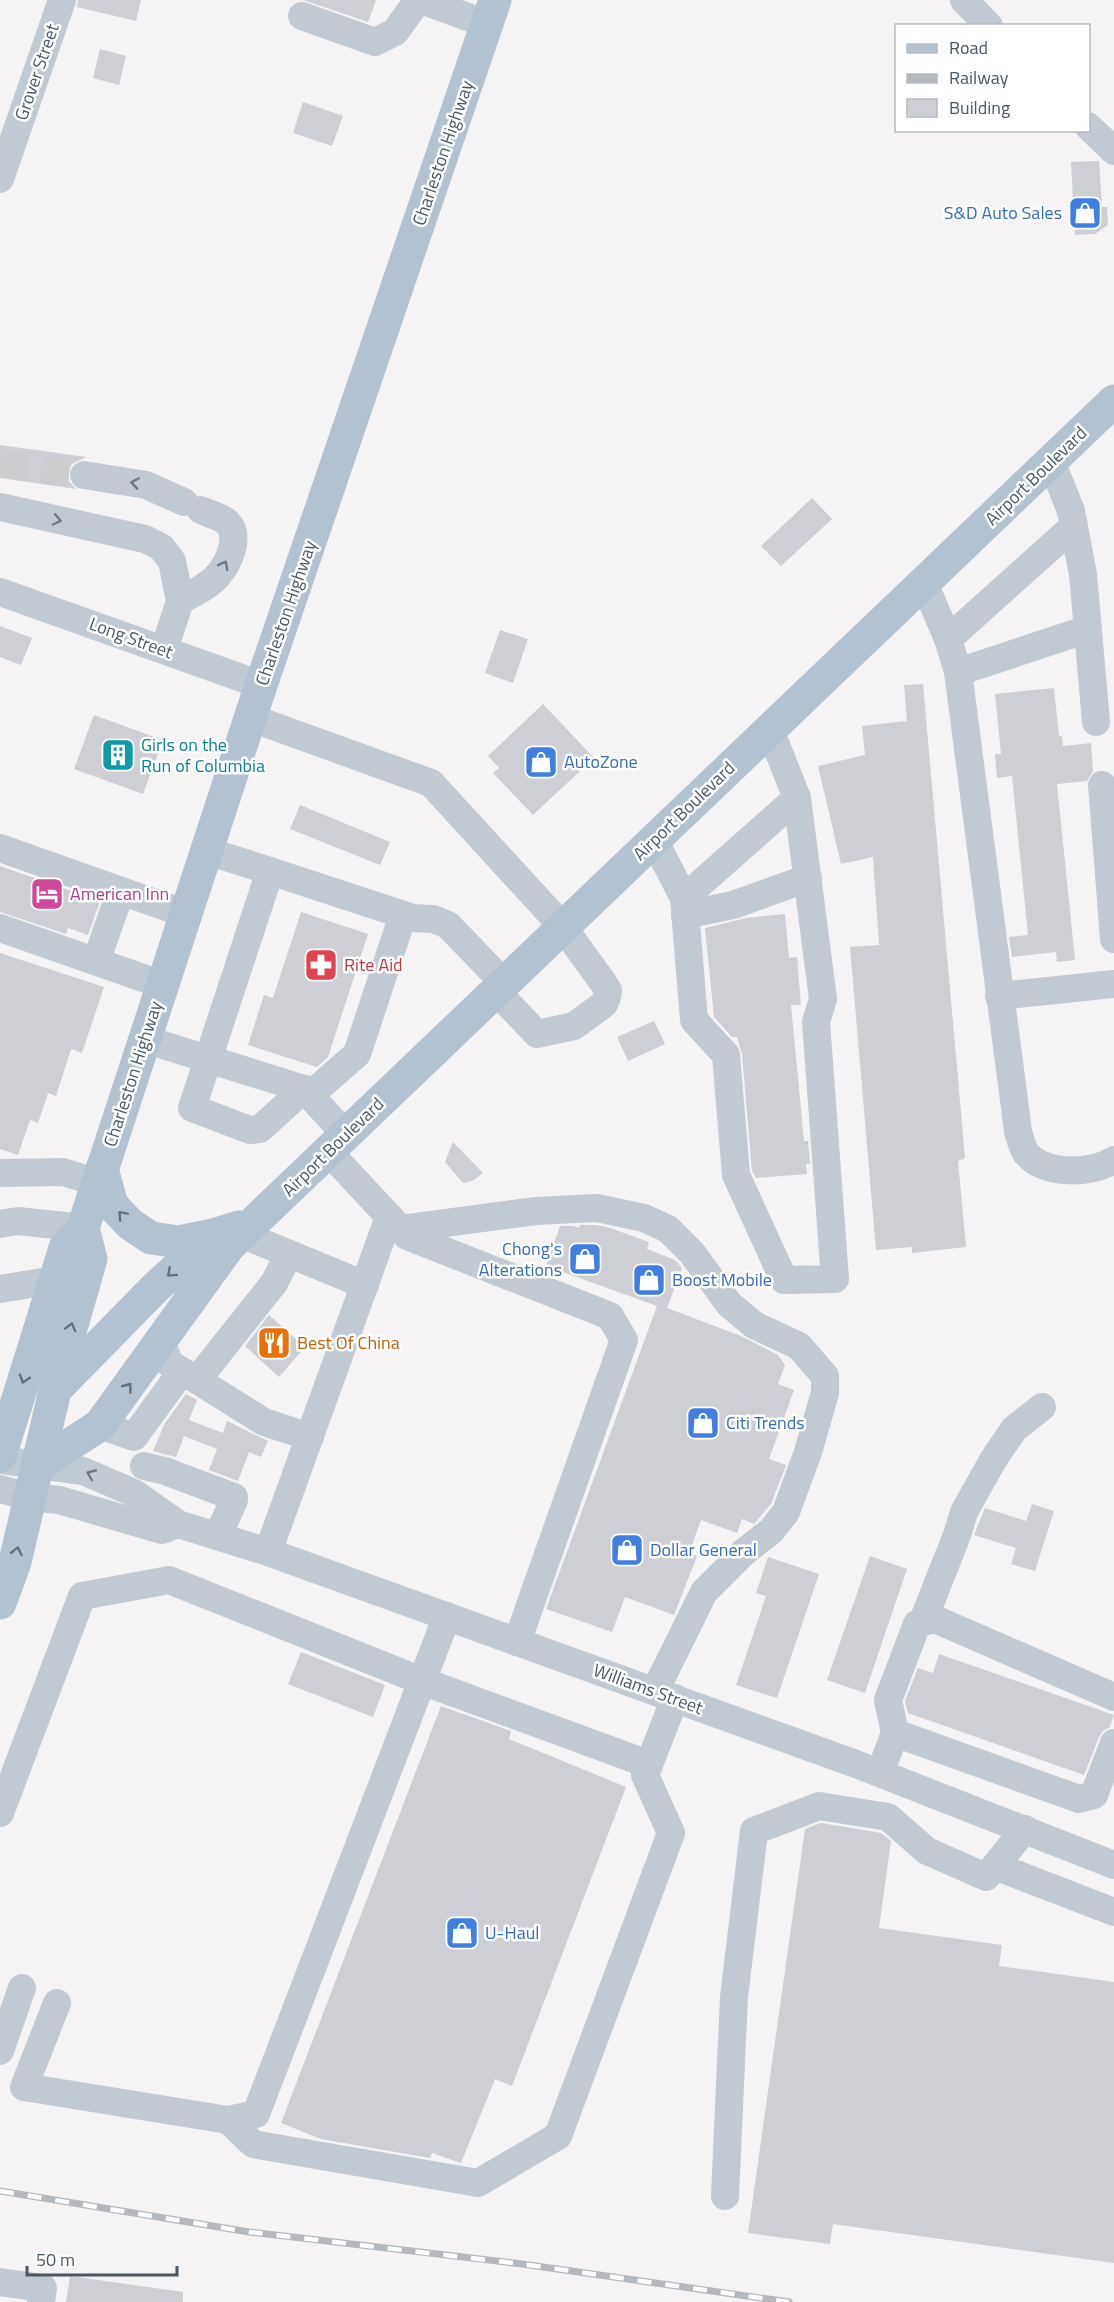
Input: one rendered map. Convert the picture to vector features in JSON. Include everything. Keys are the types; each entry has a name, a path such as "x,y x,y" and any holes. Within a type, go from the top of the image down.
{"main road":[{"name":"Charleston Highway","path":"0,1458 64,1248 83,1228 261,685 491,12"},
{"name":"Airport Boulevard","path":"0,1458 56,1390 154,1289 236,1230 337,1143 1114,401"},
{"path":"100,1176 112,1204 130,1224 151,1238 179,1242 236,1230"},
{"path":"0,1603 15,1562 30,1495 49,1467 56,1390 91,1259 83,1228"},
{"name":"Airport Boulevard","path":"49,1467 100,1425 230,1246 236,1230"}],"street":[{"name":"Grover Street","path":"0,178 62,0"},
{"path":"302,16 375,42 395,33 419,0 491,12"},
{"path":"964,0 987,24"},
{"path":"1090,127 1114,151"},
{"path":"1052,461 1071,511 1083,574 1096,722"},
{"path":"84,475 146,485 227,522 234,535 233,547 219,575 180,600"},
{"path":"0,507 145,539 161,547 172,561 180,600 164,650"},
{"path":"948,639 1074,526"},
{"path":"924,583 948,639 957,672 999,996 1018,1131 1024,1151 1037,1163 1053,1168 1098,1168 1114,1160"},
{"name":"Long Street","path":"0,592 261,685"},
{"path":"957,672 1088,629"},
{"path":"207,851 403,915 433,919 448,925 537,1034 574,1026 604,1004 608,997 608,990 563,927 431,783 250,718"},
{"path":"654,840 684,906 694,1020 726,1055 736,1174 784,1280 835,1279 816,1022 823,999 797,798 770,730"},
{"path":"1102,785 1114,939"},
{"path":"684,906 797,798"},
{"path":"0,848 186,914"},
{"path":"270,871 192,1108 250,1130 260,1129 357,1054 403,915"},
{"path":"684,906 734,905 808,878"},
{"path":"96,961 121,891"},
{"path":"0,928 163,985"},
{"path":"999,996 1114,984"},
{"path":"144,1039 307,1092 337,1143 407,1236 610,1316 624,1340 517,1642"},
{"path":"0,1173 63,1172 100,1176"},
{"path":"228,2120 253,2144 478,2183 558,2136 671,1833 645,1774 665,1695 704,1592 744,1552 771,1531 786,1512 808,1452 825,1393 825,1376 799,1346 754,1325 729,1304 692,1253 668,1229 644,1218 597,1208 536,1210 395,1223"},
{"path":"0,1224 18,1221 83,1228"},
{"path":"268,1552 365,1285 395,1223"},
{"path":"236,1230 365,1285"},
{"path":"134,1437 274,1282 290,1254"},
{"path":"0,1289 55,1280"},
{"path":"161,1343 170,1364 189,1376 264,1422 310,1437"},
{"path":"923,1621 964,1512 993,1460 1014,1429 1042,1407"},
{"path":"100,1425 134,1437"},
{"path":"134,1437 144,1466 134,1493"},
{"name":"Williams Street","path":"0,1458 49,1467 83,1470 134,1493 178,1524 268,1552 880,1773 1114,1865"},
{"path":"144,1466 165,1471 234,1497 218,1536"},
{"name":"Williams Street","path":"30,1495 162,1530 178,1524"},
{"path":"1,1808 82,1596 169,1580 422,1681 648,1764"},
{"path":"57,2003 24,2087 228,2120 256,2114 447,1616"},
{"path":"880,1773 895,1733 888,1700 917,1624 923,1621 937,1620 1114,1697"},
{"path":"895,1733 1079,1799 1094,1795 1114,1743"},
{"path":"725,2196 734,1997 754,1831 819,1806 888,1817 927,1851 986,1877 1023,1828 1040,1786"},
{"path":"995,1866 1114,1912"},
{"path":"0,2051 21,1989"},
{"path":"0,2282 42,2295"}],"building":[{"path":"78,0 141,0 136,21 77,7"},
{"path":"303,0 376,0 368,22"},
{"path":"100,49 126,56 119,85 93,78"},
{"path":"303,102 343,116 332,146 293,133"},
{"path":"1099,161 1102,207 1107,207 1108,225 1095,234 1075,235 1071,162"},
{"path":"0,445 86,457 72,464 68,472 69,481 76,489 0,478"},
{"path":"812,498 832,519 781,566 761,546"},
{"path":"0,626 32,638 21,665 0,657"},
{"path":"500,630 528,639 513,683 485,673"},
{"path":"923,684 965,1158 958,1161 966,1247 912,1253 912,1247 876,1250 850,947 879,945 873,857 841,864 818,766 865,755 862,726 907,721 904,685"},
{"path":"1054,688 1059,736 1062,736 1063,746 1091,743 1093,771 1087,781 1057,784 1075,960 1057,962 1056,952 1012,957 1009,937 1028,935 1012,776 997,778 995,754 1001,754 995,694"},
{"path":"543,704 594,758 533,815 493,773 499,768 488,756"},
{"name":"Girls on the Run of Columbia","path":"94,715 163,740 143,794 74,769"},
{"path":"300,805 390,842 380,865 290,829"},
{"name":"American Inn","path":"0,866 100,901 88,935 68,928 66,934 0,912"},
{"name":"Rite Aid","path":"301,912 368,934 328,1057 317,1067 248,1045 264,995 273,998"},
{"path":"785,914 789,958 797,957 801,1005 791,1005 804,1141 808,1141 810,1164 806,1164 807,1174 756,1178 752,1171 742,1054 737,1037 732,1037 714,1017 705,928 746,918"},
{"path":"0,953 104,987 82,1053 71,1049 56,1096 48,1093 38,1123 30,1120 18,1155 0,1149"},
{"path":"654,1021 665,1044 628,1061 617,1037"},
{"path":"453,1142 483,1173 474,1180 463,1183 445,1162"},
{"path":"580,1225 610,1228 649,1242 647,1249 675,1260 682,1268 667,1308 741,1336 778,1355 785,1365 778,1384 794,1390 769,1459 786,1465 771,1504 754,1524 742,1519 737,1533 701,1520 689,1553 697,1556 674,1615 625,1597 612,1632 546,1609 657,1306 546,1266 560,1226 579,1228"},
{"path":"269,1315 305,1347 279,1377 245,1346"},
{"path":"186,1394 197,1400 189,1420 223,1433 227,1421 268,1441 261,1457 249,1452 238,1481 209,1470 217,1449 184,1436 176,1457 153,1451 165,1423"},
{"path":"1032,1504 1054,1511 1035,1571 1011,1564 1016,1548 974,1535 985,1508 1026,1521"},
{"path":"870,1556 907,1569 865,1693 827,1680"},
{"path":"768,1557 819,1574 777,1698 736,1685 766,1596 756,1593"},
{"path":"301,1652 385,1685 373,1717 288,1684"},
{"path":"939,1654 1114,1715 1110,1727 1099,1737 1084,1775 908,1713 905,1701 918,1668 933,1673"},
{"name":"U-Haul","path":"441,1706 511,1731 509,1739 626,1787 512,2086 495,2079 461,2163 432,2153 430,2158 321,2139 281,2123"},
{"path":"821,1823 881,1833 891,1841 879,1928 1002,1945 999,1966 1114,1982 1114,2263 833,2224 830,2244 748,2233 805,1829"},
{"path":"70,2276 183,2292 183,2302 66,2302"}],"tunnel":[{"path":"0,463 84,475"}],"railway":[{"path":"0,2191 249,2232 522,2264 789,2302"}],"place":[{"name":"S&D Auto Sales","path":"1085,213"},
{"name":"Girls on the Run of Columbia","path":"118,755"},
{"name":"AutoZone","path":"541,762"},
{"name":"American Inn","path":"47,894"},
{"name":"Rite Aid","path":"321,965"},
{"name":"Chong's Alterations","path":"585,1259"},
{"name":"Boost Mobile","path":"649,1280"},
{"name":"Best Of China","path":"274,1343"},
{"name":"Citi Trends","path":"703,1423"},
{"name":"Dollar General","path":"627,1550"},
{"name":"U-Haul","path":"462,1933"}]}
